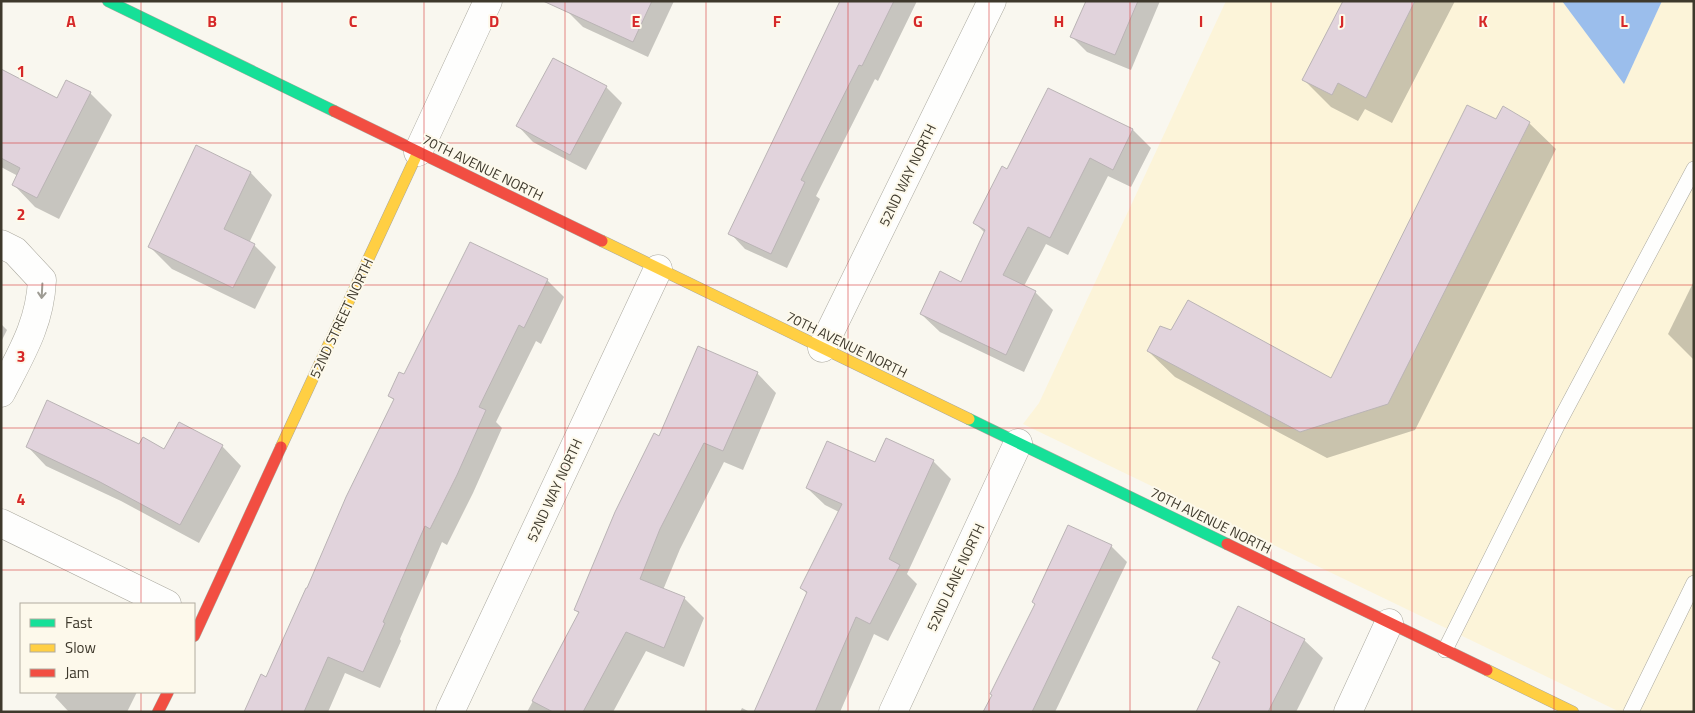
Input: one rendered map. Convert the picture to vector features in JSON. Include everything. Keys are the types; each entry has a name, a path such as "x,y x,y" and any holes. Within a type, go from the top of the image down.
{"street":[{"name":"70TH AVENUE NORTH","path":"108,1 1573,712"},
{"name":"52ND STREET NORTH","path":"196,624 488,1"},
{"name":"52ND WAY NORTH","path":"822,348 992,1"},
{"path":"1,244 15,251 42,280 42,300 32,332 1,393"},
{"name":"52ND WAY NORTH","path":"450,712 658,269"},
{"name":"52ND LANE NORTH","path":"893,712 1018,443"},
{"path":"1,523 165,603"},
{"path":"1348,712 1389,623"},
{"path":"158,712 168,693"}],"lane":[{"path":"1446,650 1558,424 1694,169"},
{"path":"1631,712 1694,583"}],"shaded area":[{"path":"1226,1 1562,1 1624,83 1662,1 1694,1 1694,712 1620,712 1023,424 1039,403"}],"water":[{"path":"1562,1 1662,1 1624,84 1621,80"}],"building":[{"path":"543,1 652,1 633,42"},
{"path":"840,1 894,1 862,66 859,65 801,180 805,182 771,254 728,234"},
{"path":"1086,1 1138,1 1115,55 1070,37"},
{"path":"1343,1 1415,1 1366,98 1338,83 1332,95 1302,80"},
{"path":"553,58 607,86 570,155 516,126"},
{"path":"1,69 57,98 66,80 91,92 37,198 12,185 20,168 1,158"},
{"path":"1048,88 1133,129 1113,170 1090,158 1050,238 1028,227 1003,275 1036,291 1006,355 920,314 940,271 961,282 985,230 973,223 1002,166 1007,169"},
{"path":"1467,105 1496,119 1503,106 1530,122 1388,404 1300,432 1147,351 1160,326 1171,330 1188,300 1331,378"},
{"path":"196,145 251,172 224,229 255,244 233,288 148,247"},
{"path":"470,242 548,279 524,328 519,325 479,407 486,410 430,529 425,526 363,672 328,657 304,712 244,712 261,674 266,677 346,497 394,399 388,396 399,372 404,374"},
{"path":"698,346 758,372 723,451 704,443 660,529 640,579 685,597 664,648 626,632 583,712 553,712 532,701 579,612 574,610 615,512 654,433 659,436"},
{"path":"47,400 139,444 143,437 164,449 179,422 223,445 180,525 100,482 26,447"},
{"path":"886,438 934,460 889,559 900,565 870,624 856,617 815,712 754,712 807,592 800,588 842,504 806,488 827,441 875,462"},
{"path":"1068,525 1112,545 1032,712 983,712 992,695 990,694 1035,604 1032,602"},
{"path":"1238,606 1305,639 1268,712 1196,712 1220,662 1212,658"}],"traffic: fast":[{"path":"108,1 334,111"},
{"path":"969,419 1227,544"}],"traffic: slow":[{"path":"281,447 418,152"},
{"path":"602,241 969,419"},
{"path":"1487,670 1573,712"}],"traffic: jam":[{"path":"334,111 602,241"},
{"path":"195,634 281,447"},
{"path":"1227,544 1487,670"},
{"path":"158,712 168,693"}]}
